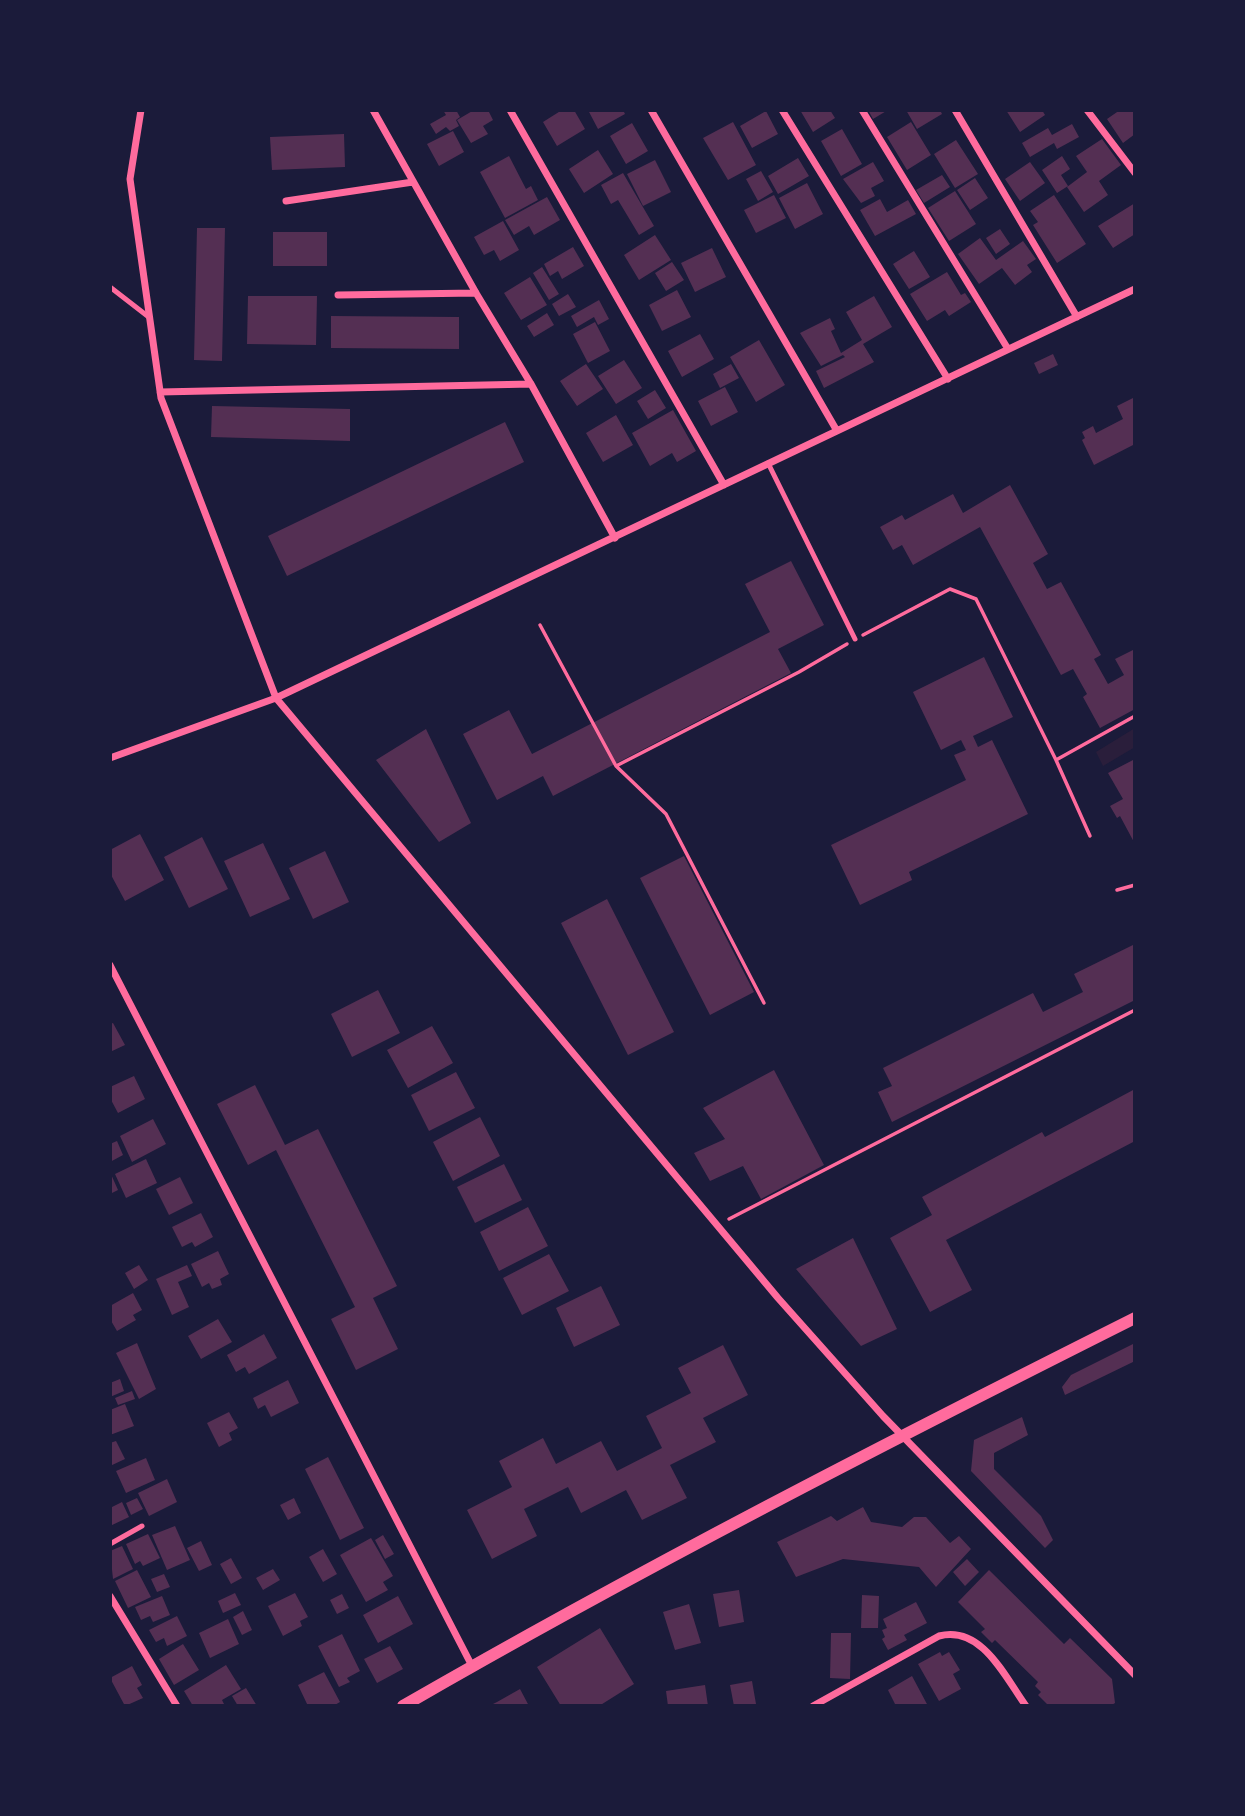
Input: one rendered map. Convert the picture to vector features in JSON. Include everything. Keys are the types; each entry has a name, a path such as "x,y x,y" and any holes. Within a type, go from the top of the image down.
{"street":[{"path":"141,110 130,179 160,392 276,698 778,1298 902,1436 1135,1675"},
{"path":"373,110 476,293 531,384 615,538"},
{"path":"510,110 724,485"},
{"path":"651,110 837,431"},
{"path":"782,110 948,379"},
{"path":"862,110 1008,349"},
{"path":"955,110 1077,317"},
{"path":"1087,110 1135,173"},
{"path":"286,201 412,182"},
{"path":"110,758 276,698 1135,289"},
{"path":"338,295 476,293"},
{"path":"160,392 531,384"},
{"path":"110,965 472,1666"},
{"path":"403,1706 472,1666 902,1436 1135,1318"},
{"path":"110,1596 177,1706"},
{"path":"813,1706 939,1636 951,1633 962,1634 982,1645 1027,1706"}],"lane":[{"path":"110,287 150,318"},
{"path":"768,463 855,639"},
{"path":"110,1544 142,1526"}],"path":[{"path":"617,766 799,672 950,589 976,599 1056,760 1090,836"},
{"path":"540,625 617,766 666,814 764,1003"},
{"path":"1056,760 1135,716"},
{"path":"1117,890 1135,885"},
{"path":"717,1226 1135,1010"}],"shaded area":[{"path":"1135,728 1135,747 1103,766 1096,752"}],"building":[{"path":"443,110 456,110 460,117 456,120 459,126 450,131 446,127 436,134 430,124 446,115"},
{"path":"474,110 488,110 493,120 483,126 488,134 471,143 457,120"},
{"path":"562,110 574,110 585,129 557,146 543,122"},
{"path":"588,110 623,110 625,114 598,129"},
{"path":"800,110 830,110 835,118 813,132"},
{"path":"868,110 888,110 873,119"},
{"path":"906,110 940,110 942,114 917,129"},
{"path":"1006,110 1042,110 1045,115 1020,132"},
{"path":"1120,110 1135,110 1135,134 1123,143 1107,119"},
{"path":"766,111 778,134 752,148 740,126"},
{"path":"733,122 756,165 728,180 703,138"},
{"path":"911,122 931,155 907,170 887,137"},
{"path":"632,123 648,151 626,164 610,136"},
{"path":"1072,124 1079,137 1057,149 1054,143 1030,157 1022,143 1048,128 1052,135"},
{"path":"842,129 862,164 841,176 821,141"},
{"path":"453,131 464,152 439,166 427,144"},
{"path":"344,134 345,167 272,170 270,137"},
{"path":"1102,139 1121,165 1099,181 1108,195 1084,212 1067,187 1087,172 1076,156"},
{"path":"956,140 978,174 955,188 934,154"},
{"path":"598,150 613,174 584,193 569,169"},
{"path":"509,156 526,189 531,186 538,200 505,218 480,172"},
{"path":"1062,156 1070,169 1061,175 1068,186 1057,193 1042,170"},
{"path":"798,158 809,176 778,194 768,176"},
{"path":"655,160 671,192 643,206 627,174"},
{"path":"873,162 884,181 871,188 875,196 861,203 843,179"},
{"path":"1030,162 1045,183 1020,201 1005,179"},
{"path":"761,171 773,192 758,201 746,179"},
{"path":"623,173 654,226 639,235 618,200 611,204 601,185"},
{"path":"942,175 950,187 924,203 916,190"},
{"path":"975,178 988,198 970,210 957,190"},
{"path":"807,183 823,214 795,229 779,198"},
{"path":"955,191 976,224 949,241 928,208"},
{"path":"774,195 786,218 756,233 744,210"},
{"path":"1054,195 1086,244 1057,263 1033,225 1038,222 1030,211"},
{"path":"547,197 560,220 534,235 529,226 514,235 505,220"},
{"path":"880,199 887,212 908,200 916,214 875,236 860,210"},
{"path":"1135,203 1135,234 1113,248 1098,226"},
{"path":"503,221 519,250 500,261 494,250 484,255 474,237"},
{"path":"197,228 225,228 222,361 194,360"},
{"path":"1000,229 1010,244 996,254 986,238"},
{"path":"273,232 327,232 327,266 273,266"},
{"path":"655,235 671,260 639,280 624,255"},
{"path":"980,238 996,260 1023,241 1036,259 1027,265 1032,272 1015,285 1002,268 979,284 958,254"},
{"path":"573,247 584,266 562,279 558,271 550,276 544,264"},
{"path":"712,248 726,277 695,292 681,263"},
{"path":"914,251 930,277 909,289 893,264"},
{"path":"672,262 684,280 666,291 655,273"},
{"path":"542,267 559,294 549,300 533,273"},
{"path":"947,272 961,295 965,293 971,302 949,316 945,310 927,321 910,294"},
{"path":"530,277 547,305 521,320 504,293"},
{"path":"677,290 691,317 662,331 649,305"},
{"path":"568,294 576,307 559,316 552,304"},
{"path":"248,296 317,296 316,345 247,344"},
{"path":"874,296 892,327 863,344 874,362 824,388 816,371 845,357 843,355 821,366 800,333 830,318 835,329 831,331 841,353 862,340 846,312"},
{"path":"599,300 609,319 598,325 594,317 577,327 571,316"},
{"path":"547,313 554,325 534,337 527,326"},
{"path":"331,316 459,317 459,349 331,348"},
{"path":"595,322 610,351 588,363 573,334"},
{"path":"700,334 714,359 682,377 668,351"},
{"path":"759,340 785,385 756,402 730,357"},
{"path":"1053,354 1058,365 1039,374 1034,363"},
{"path":"624,360 642,388 616,404 598,376"},
{"path":"586,364 603,389 577,406 560,381"},
{"path":"731,364 739,378 720,388 713,374"},
{"path":"725,387 738,412 711,426 698,401"},
{"path":"655,390 666,408 648,419 637,401"},
{"path":"1135,397 1135,444 1094,465 1082,440 1085,438 1082,432 1093,426 1096,433 1123,419 1117,406"},
{"path":"212,406 350,409 350,441 211,437"},
{"path":"673,410 696,451 677,462 672,453 650,466 632,433"},
{"path":"616,415 633,445 603,462 586,433"},
{"path":"505,422 524,462 287,576 268,536"},
{"path":"1010,485 1048,554 1033,563 1047,589 1061,582 1101,655 1094,659 1108,684 1124,675 1115,659 1135,649 1135,709 1100,728 1083,697 1087,694 1073,669 1061,675 980,527 913,565 902,545 893,550 880,527 902,515 905,520 953,494 963,513"},
{"path":"791,561 824,625 778,649 791,673 553,796 543,776 497,800 463,734 509,710 532,754 770,632 745,584"},
{"path":"984,657 1013,717 973,736 978,747 992,740 1028,814 909,872 912,880 860,905 831,845 966,780 954,755 966,750 961,740 941,750 913,692"},
{"path":"426,729 471,823 439,842 376,760"},
{"path":"1135,759 1135,844 1120,816 1117,818 1110,806 1123,799 1108,773"},
{"path":"140,834 164,880 125,901 110,873 110,850"},
{"path":"202,837 228,889 189,908 164,857"},
{"path":"263,843 290,899 250,917 224,861"},
{"path":"325,851 349,902 313,919 289,868"},
{"path":"684,856 754,992 710,1015 640,878"},
{"path":"607,899 674,1032 628,1055 561,923"},
{"path":"1135,944 1135,1000 892,1122 878,1092 892,1086 883,1068 1033,993 1043,1012 1083,992 1074,974"},
{"path":"378,990 400,1033 352,1057 331,1014"},
{"path":"113,1023 125,1045 110,1052 110,1024"},
{"path":"432,1026 453,1063 408,1088 387,1050"},
{"path":"774,1070 824,1165 761,1199 743,1166 710,1181 694,1153 725,1139 703,1108"},
{"path":"456,1072 475,1108 429,1131 411,1095"},
{"path":"134,1076 145,1099 118,1113 110,1098 110,1087"},
{"path":"255,1085 285,1145 318,1129 397,1286 373,1298 398,1349 356,1370 331,1319 355,1307 276,1150 248,1165 217,1104"},
{"path":"1135,1089 1135,1141 946,1240 972,1290 930,1312 890,1238 932,1215 922,1197 1042,1132 1045,1137"},
{"path":"480,1117 500,1156 453,1181 433,1142"},
{"path":"153,1119 166,1144 132,1162 120,1136"},
{"path":"117,1141 123,1155 110,1162 110,1144"},
{"path":"146,1159 157,1183 126,1198 115,1174"},
{"path":"504,1164 522,1200 475,1223 457,1187"},
{"path":"110,1172 118,1190 110,1194"},
{"path":"180,1177 193,1203 169,1215 156,1189"},
{"path":"528,1207 548,1246 499,1271 480,1232"},
{"path":"201,1213 213,1237 195,1247 192,1242 182,1247 172,1227"},
{"path":"853,1238 897,1329 861,1346 796,1269"},
{"path":"218,1251 229,1274 220,1279 222,1285 212,1289 209,1283 202,1287 191,1264"},
{"path":"549,1254 569,1291 522,1315 503,1278"},
{"path":"139,1265 148,1280 134,1289 125,1273"},
{"path":"187,1265 192,1276 178,1282 189,1307 172,1315 156,1279"},
{"path":"601,1286 620,1325 574,1347 556,1308"},
{"path":"133,1293 142,1310 133,1315 136,1320 117,1331 110,1319 110,1306"},
{"path":"218,1319 232,1342 201,1359 188,1336"},
{"path":"264,1334 277,1358 249,1374 245,1367 236,1372 227,1355"},
{"path":"137,1343 156,1389 139,1399 116,1353"},
{"path":"1135,1343 1135,1361 1065,1395 1062,1387 1071,1375"},
{"path":"723,1345 748,1395 703,1418 716,1442 670,1465 687,1498 642,1520 626,1490 581,1513 568,1487 524,1509 537,1536 492,1559 467,1510 512,1487 499,1461 543,1438 556,1464 601,1441 617,1471 662,1448 646,1416 691,1393 678,1368"},
{"path":"120,1379 124,1391 110,1397 110,1383"},
{"path":"288,1380 299,1403 271,1417 265,1405 258,1409 253,1398"},
{"path":"132,1391 135,1399 118,1405 115,1398"},
{"path":"125,1404 134,1426 110,1435 110,1410"},
{"path":"229,1412 238,1428 229,1433 232,1440 219,1447 207,1423"},
{"path":"1022,1417 1028,1435 994,1453 994,1469 1041,1516 1053,1540 1045,1548 971,1471 974,1440"},
{"path":"116,1441 125,1459 110,1466 110,1443"},
{"path":"328,1457 364,1528 340,1540 305,1469"},
{"path":"146,1458 155,1480 126,1493 116,1471"},
{"path":"167,1479 177,1502 149,1516 138,1493"},
{"path":"137,1498 143,1509 131,1515 126,1503"},
{"path":"294,1498 301,1513 288,1520 280,1505"},
{"path":"122,1502 129,1517 110,1526 110,1508"},
{"path":"863,1507 871,1522 902,1527 914,1517 926,1517 950,1543 959,1536 971,1549 936,1587 919,1567 843,1559 796,1577 777,1542 831,1516 837,1521"},
{"path":"175,1526 190,1560 167,1570 152,1535"},
{"path":"148,1534 160,1558 143,1566 140,1561 135,1564 126,1544"},
{"path":"383,1535 394,1554 385,1559 375,1540"},
{"path":"371,1538 393,1576 383,1582 388,1590 366,1602 340,1555"},
{"path":"201,1541 212,1565 199,1571 187,1548"},
{"path":"122,1546 133,1569 113,1579 110,1551"},
{"path":"323,1549 337,1574 323,1582 309,1557"},
{"path":"231,1558 242,1578 231,1584 220,1564"},
{"path":"967,1559 979,1572 965,1586 953,1572"},
{"path":"273,1569 280,1580 263,1590 256,1578"},
{"path":"137,1570 151,1597 128,1608 115,1581"},
{"path":"989,1570 1064,1644 1070,1638 1112,1679 1115,1703 1110,1706 1049,1706 1038,1695 1041,1692 1035,1686 1038,1682 995,1640 992,1643 981,1632 985,1629 958,1602"},
{"path":"164,1574 170,1587 157,1592 151,1579"},
{"path":"739,1590 744,1622 719,1627 713,1594"},
{"path":"235,1593 241,1605 223,1613 218,1601"},
{"path":"295,1593 308,1617 300,1621 302,1626 283,1636 268,1606"},
{"path":"342,1594 349,1608 337,1614 330,1600"},
{"path":"862,1595 879,1596 878,1628 861,1628"},
{"path":"162,1596 170,1615 153,1622 150,1616 141,1620 135,1607"},
{"path":"398,1596 413,1624 378,1643 363,1615"},
{"path":"916,1602 927,1623 904,1635 907,1640 888,1650 882,1639 885,1637 882,1630 887,1628 883,1619"},
{"path":"689,1604 701,1643 675,1650 663,1612"},
{"path":"243,1611 252,1630 242,1635 233,1617"},
{"path":"177,1616 187,1636 167,1646 164,1638 156,1642 149,1630"},
{"path":"228,1619 239,1644 210,1658 199,1633"},
{"path":"600,1628 634,1684 599,1706 561,1706 537,1667"},
{"path":"831,1633 851,1633 850,1679 830,1678"},
{"path":"342,1634 360,1671 347,1678 350,1682 339,1687 318,1646"},
{"path":"183,1644 199,1670 174,1685 159,1659"},
{"path":"390,1646 403,1669 377,1683 364,1659"},
{"path":"940,1652 942,1656 949,1652 960,1670 953,1674 961,1689 939,1701 918,1664"},
{"path":"226,1665 241,1689 222,1700 225,1706 193,1706 184,1691"},
{"path":"132,1666 142,1685 137,1688 143,1698 125,1706 110,1678"},
{"path":"324,1672 340,1702 333,1706 308,1706 298,1685"},
{"path":"912,1676 928,1706 896,1706 888,1690"},
{"path":"752,1681 756,1704 734,1706 730,1685"},
{"path":"705,1685 708,1706 668,1706 666,1691"},
{"path":"246,1688 257,1706 238,1706 232,1696"},
{"path":"520,1689 529,1706 489,1706 497,1702"}]}
